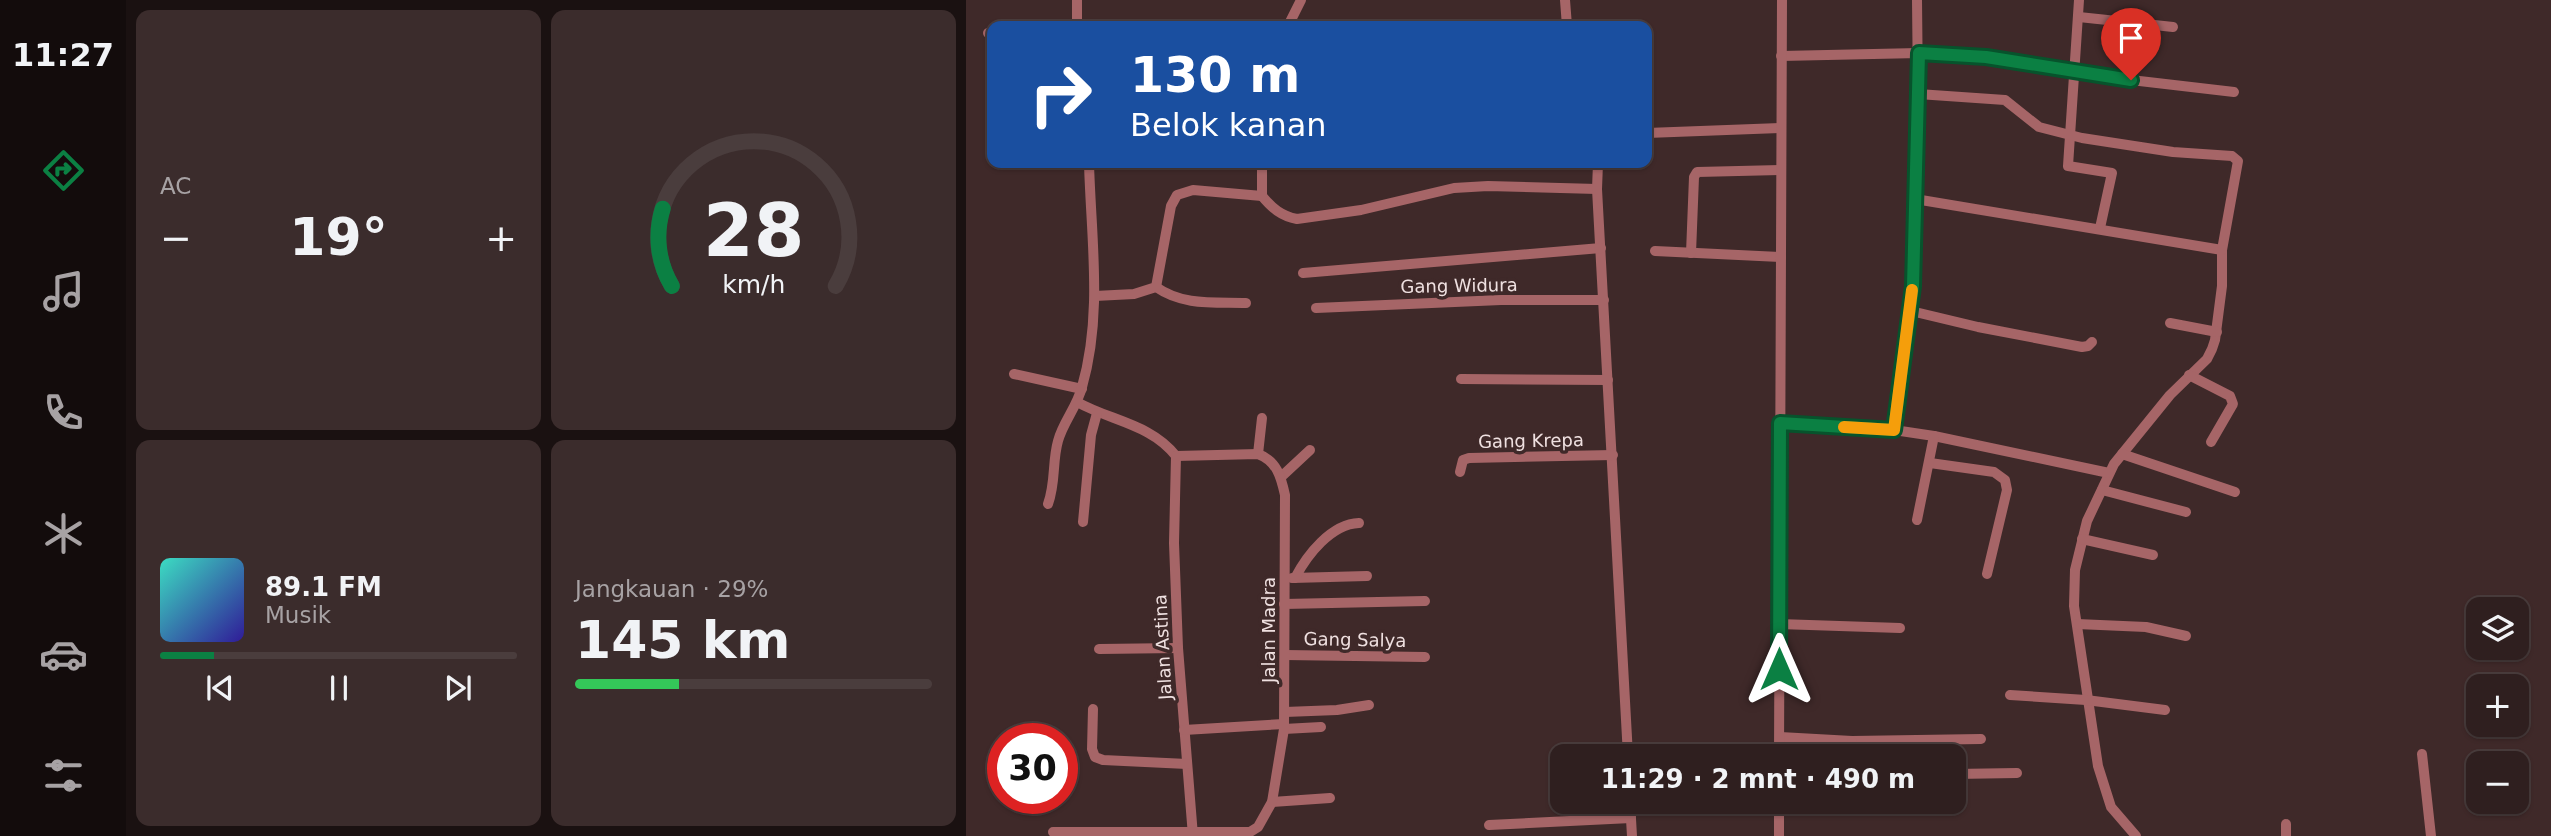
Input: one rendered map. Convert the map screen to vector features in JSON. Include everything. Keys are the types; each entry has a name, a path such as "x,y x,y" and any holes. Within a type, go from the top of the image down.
{"street":[{"path":"1077,0 1077,21"},
{"path":"1290,21 1301,0"},
{"path":"1565,0 1567,21"},
{"path":"1780,744 1782,0"},
{"path":"1894,430 1911,311 1919,53 1917,0"},
{"path":"2079,0 2068,166 2112,173 2100,229"},
{"path":"2079,17 2173,27"},
{"path":"1782,56 1919,53 1971,55 2234,93"},
{"path":"1918,94 2005,100 2039,127 2115,144 2235,158 2238,165 2222,250 2222,286 2217,332 2207,359 2189,375 2109,473 2087,521 2075,570 2074,606 2098,766 2106,795 2118,816 2136,836"},
{"path":"1652,133 1781,128"},
{"path":"1048,505 1055,475 1058,442 1082,388 1091,346 1095,296 1089,168"},
{"path":"1262,168 1262,196"},
{"path":"1598,168 1627,744"},
{"path":"1691,253 1694,177 1698,172 1781,170"},
{"path":"1156,287 1171,206 1177,195 1193,190 1262,196 1276,211 1297,219 1361,209 1454,188 1488,186 1597,189"},
{"path":"1915,198 2222,250"},
{"path":"1303,273 1601,248"},
{"path":"1656,251 1781,257"},
{"path":"1095,296 1134,294 1156,287 1175,299 1188,302 1246,303"},
{"name":"Gang Widura","path":"1315,308 1501,300 1604,300"},
{"path":"1911,311 1978,327 2082,346 2088,346 2092,342"},
{"path":"2170,323 2217,332"},
{"path":"1014,374 1082,388"},
{"path":"2189,375 2230,396 2232,400 2233,404 2211,442"},
{"path":"1461,379 1608,380"},
{"path":"1077,402 1097,413 1149,432 1165,442 1176,456 1258,454 1267,457 1281,477 1310,450"},
{"path":"1083,522 1091,435 1097,413"},
{"path":"1258,454 1262,418"},
{"path":"1780,423 1894,430 1934,436 2109,473"},
{"path":"1917,520 1934,436"},
{"path":"2122,454 2235,492"},
{"name":"Gang Krepa","path":"1460,472 1462,462 1469,458 1613,455"},
{"name":"Jalan Astina","path":"1176,456 1174,543 1178,648 1193,834"},
{"path":"1930,463 1994,472 2005,480 2007,490 1987,574"},
{"name":"Jalan Madra","path":"1193,834 1250,832 1258,827 1272,802 1284,727 1284,604 1290,578 1285,495 1281,477"},
{"path":"2102,491 2186,512"},
{"path":"1290,578 1320,544 1342,527 1359,523"},
{"path":"2082,539 2153,555"},
{"path":"1290,578 1367,576"},
{"path":"1284,604 1425,601"},
{"path":"1779,624 1900,628"},
{"path":"2077,624 2146,627 2186,636"},
{"path":"1099,649 1178,648"},
{"name":"Gang Salya","path":"1285,655 1425,657"},
{"path":"2010,695 2086,700 2165,710"},
{"path":"1285,712 1337,710 1368,705"},
{"path":"1093,709 1092,749 1095,757 1102,760 1187,764"},
{"path":"1184,730 1321,727"},
{"path":"1780,737 1852,741 1981,739"},
{"path":"2422,754 2431,836"},
{"path":"1966,774 2017,773"},
{"path":"1272,802 1330,798"},
{"path":"1631,814 1632,836"},
{"path":"1779,814 1779,836"},
{"path":"1489,825 1631,818"},
{"path":"2286,824 2286,836"},
{"path":"1053,832 1193,834"}],"slow traffic":[{"path":"1844,427 1894,430 1912,290"}],"route":[{"path":"1779,669 1780,423 1894,430 1913,286 1914,158 1919,53 1986,57 2131,80"}]}
